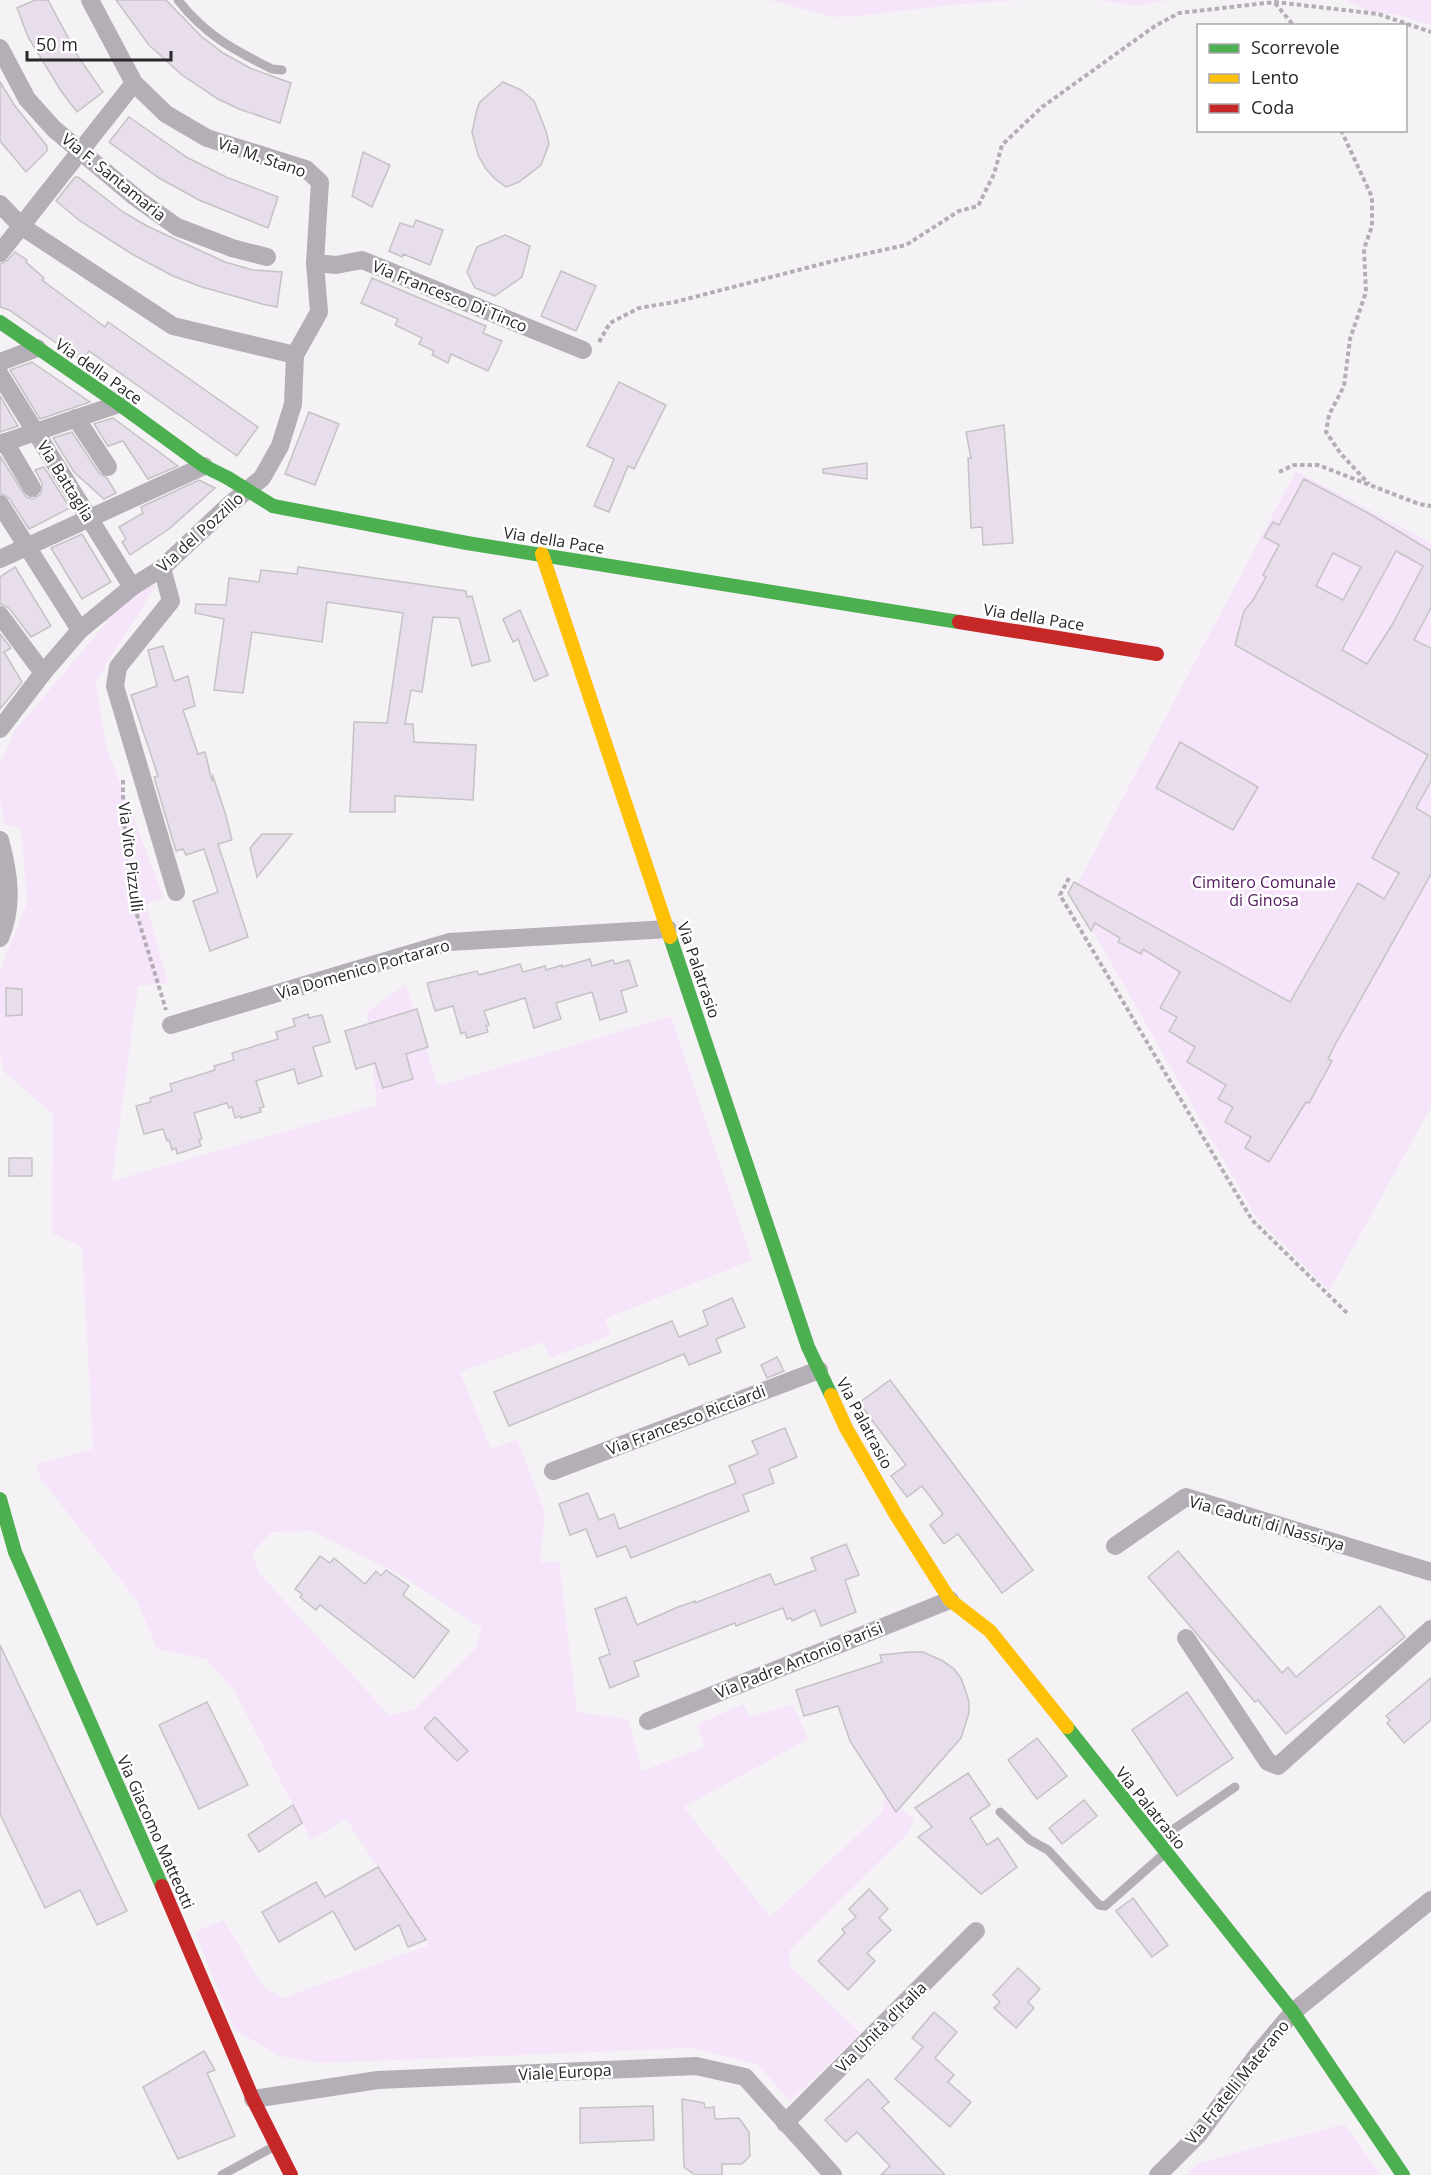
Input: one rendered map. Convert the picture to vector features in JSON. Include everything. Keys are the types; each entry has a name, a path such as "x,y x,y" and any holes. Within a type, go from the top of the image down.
{"street":[{"name":"Via M. Stano","path":"90,0 134,83 165,114 207,138 306,169 320,182 315,263 319,312 295,356"},
{"name":"Via F. Santamaria","path":"0,48 27,99 54,129 135,197 177,227 232,248 267,257"},
{"path":"0,253 134,83"},
{"path":"0,204 21,226 173,326 295,356"},
{"name":"Via Francesco Di Tinco","path":"315,263 336,265 362,260 583,350"},
{"name":"Via della Pace","path":"0,322 204,466 273,506 467,543 1157,654"},
{"path":"0,362 37,348"},
{"name":"Via del Pozzillo","path":"0,729 80,630 132,587 162,567 262,478 280,446 293,404 295,356"},
{"name":"Via Battaglia","path":"0,375 132,587"},
{"path":"32,488 3,443 118,404"},
{"path":"76,418 108,467"},
{"path":"0,559 204,466"},
{"path":"0,504 80,630"},
{"name":"Via Palatrasio","path":"542,554 808,1347 846,1428 950,1600 990,1631 1166,1852 1293,2013 1404,2175"},
{"name":"Via Vito Pizzulli","path":"162,567 171,602 118,667 115,686 176,892"},
{"path":"0,615 43,673"},
{"path":"0,840 10,896 0,938"},
{"name":"Via Domenico Portararo","path":"171,1025 449,942 668,929"},
{"name":"Via Francesco Ricciardi","path":"553,1471 819,1370"},
{"name":"Via Caduti di Nassirya","path":"1115,1546 1186,1497 1431,1572"},
{"name":"Via Giacomo Matteotti","path":"0,1499 15,1552 36,1602 253,2099 291,2175"},
{"name":"Via Padre Antonio Parisi","path":"648,1721 950,1600"},
{"path":"1186,1638 1268,1762 1278,1766 1431,1629"},
{"name":"Via Fratelli Materano","path":"1158,2175 1199,2134 1257,2055 1293,2013 1431,1900"},
{"name":"Via Unità d'Italia","path":"785,2123 976,1931"},
{"name":"Viale Europa","path":"253,2099 378,2080 696,2066 745,2077 833,2175"}],"lane":[{"path":"178,0 189,14 213,36 273,69 282,70"},
{"path":"1156,1841 1235,1787"},
{"path":"1000,1812 1030,1840 1048,1850 1099,1905 1105,1906 1166,1852"},
{"path":"222,2175 276,2146"}],"path":[{"path":"1275,2 1292,24"},
{"path":"583,350 596,346 610,323 639,308 675,302 837,260 906,245 959,211 978,206 994,174 1002,145 1042,107 1155,26 1179,13 1275,2 1378,14 1431,32"},
{"path":"1342,132 1372,197 1372,226 1364,249 1366,292 1350,339 1344,386 1329,415 1326,432 1341,454 1369,484"},
{"path":"1279,472 1294,465 1318,465 1419,504 1431,506"},
{"name":"Via Vito Pizzulli","path":"123,778 123,812 134,905 171,1025"},
{"path":"1069,878 1060,895 1252,1220 1347,1313"}],"green space":[{"path":"769,0 1023,0 834,17"},
{"path":"1096,0 1168,0 1137,6"},
{"path":"1345,0 1431,0 1431,25 1398,15 1372,12"},
{"name":"Cimitero Comunale di Ginosa","path":"1296,471 1431,543 1431,1107 1329,1291 1256,1217 1072,894"},
{"path":"157,584 96,681 106,746 164,898 146,904 168,983 138,986 112,1181 377,1105 367,1012 406,984 438,1086 671,1016 752,1260 605,1319 611,1335 550,1358 543,1342 460,1372 491,1449 517,1439 545,1513 540,1562 559,1561 577,1712 628,1719 642,1771 705,1747 697,1725 743,1704 750,1717 793,1704 808,1739 684,1807 770,1917 882,1812 885,1795 914,1820 908,1833 790,1950 790,1966 861,2033 790,2101 757,2064 692,2048 322,2063 279,2056 234,2029 195,1932 224,1920 264,1988 283,1998 429,1945 346,1819 311,1840 234,1690 206,1659 157,1649 137,1601 41,1479 36,1464 93,1449 82,1247 52,1233 53,1114 3,1071 0,1053 0,970 27,903 21,828 4,824 0,799 0,764 14,732 133,591","holes":["312,1531 402,1576 482,1628 475,1649 415,1709 389,1715 259,1573 252,1553 272,1532"]},
{"path":"1344,2124 1381,2175 1185,2175 1199,2163"}],"building":[{"path":"35,0 48,0 79,58 103,92 77,112 61,91 28,37 17,8"},
{"path":"116,0 166,0 201,36 223,53 250,68 291,83 280,123 218,99 182,75 149,45"},
{"path":"0,82 15,106 47,146 47,151 26,172 0,141"},
{"path":"503,82 521,90 534,101 549,144 541,165 519,182 506,187 486,169 478,155 472,132 480,102"},
{"path":"129,117 188,158 226,177 278,197 268,228 199,200 159,178 109,142"},
{"path":"363,152 390,165 372,207 352,196"},
{"path":"75,177 123,212 147,226 225,262 253,270 282,272 277,307 202,287 173,276 132,254 80,221 56,201"},
{"path":"416,220 443,230 430,265 389,251 400,223 413,227"},
{"path":"505,235 530,246 522,277 495,296 475,288 467,272 477,247"},
{"path":"15,252 27,260 26,262 44,278 42,280 105,327 108,322 258,427 237,456 89,351 82,361 9,310 0,307 0,264 8,260"},
{"path":"561,271 596,286 576,331 541,316"},
{"path":"372,278 486,326 483,333 502,341 488,371 451,354 448,363 432,355 434,351 419,344 422,338 395,325 398,319 361,303"},
{"path":"32,362 90,402 40,419 10,370"},
{"path":"619,382 666,405 634,469 628,466 609,512 594,506 614,459 587,446"},
{"path":"0,396 18,426 0,432"},
{"path":"309,412 339,424 315,485 285,474"},
{"path":"113,418 178,466 148,479 123,441 108,446 94,424"},
{"path":"1004,425 1013,543 983,545 982,527 971,528 968,458 971,458 966,432"},
{"path":"72,432 99,473 107,478 116,493 104,499 74,472 53,438"},
{"path":"0,456 26,497 33,499 41,494 42,483 35,470 44,467 70,508 29,529 9,498 0,493"},
{"path":"867,463 867,479 823,473 823,469"},
{"path":"1304,479 1370,514 1431,551 1431,608 1414,640 1431,648 1431,781 1416,808 1431,817 1431,874 1336,1043 1328,1059 1332,1061 1309,1103 1306,1102 1269,1162 1245,1148 1251,1137 1225,1122 1233,1107 1218,1099 1226,1085 1187,1062 1195,1047 1169,1031 1177,1017 1160,1008 1180,972 1143,949 1141,954 1118,942 1120,938 1095,923 1091,931 1068,893 1074,882 1290,1002 1358,883 1384,899 1399,873 1372,858 1428,755 1235,645 1244,611 1266,577 1263,575 1279,545 1264,537 1273,522 1279,525","holes":["1396,551 1423,566 1392,625 1367,664 1342,650","1333,553 1361,567 1343,600 1316,586"]},
{"path":"199,480 215,488 169,529 130,555 122,542 126,539 119,527 143,513 141,507"},
{"path":"82,534 111,582 82,599 51,548"},
{"path":"15,567 51,626 31,637 9,608 0,604 0,577"},
{"path":"298,567 466,591 467,597 472,596 490,661 472,666 459,618 433,617 422,692 411,690 405,724 413,724 414,742 476,745 473,800 395,796 395,812 350,812 354,722 387,723 403,613 327,602 322,642 252,632 243,693 214,690 224,619 195,613 196,604 226,605 229,578 259,582 261,570 297,574"},
{"path":"520,610 548,675 534,681 518,639 513,642 503,619"},
{"path":"0,634 11,648 4,652 22,682 0,709"},
{"path":"163,646 174,681 188,676 195,706 183,710 198,754 205,752 212,781 213,776 226,816 232,840 218,844 248,937 210,951 193,901 218,892 204,849 186,855 183,849 176,851 154,777 158,776 131,695 157,686 148,650"},
{"path":"1180,742 1258,787 1233,830 1156,788"},
{"path":"262,834 292,834 257,877 250,848"},
{"path":"590,959 592,966 613,960 615,964 629,960 637,986 621,991 627,1012 600,1020 592,992 556,1003 561,1019 534,1028 525,998 484,1011 489,1025 486,1026 488,1032 467,1038 465,1032 461,1034 453,1006 435,1011 427,983 477,971 479,975 520,964 523,972 545,966 546,970 562,965 562,967"},
{"path":"6,988 22,989 22,1015 6,1016"},
{"path":"417,1009 428,1047 406,1054 413,1079 383,1088 375,1063 356,1069 345,1031"},
{"path":"308,1014 309,1018 322,1015 330,1042 313,1047 322,1076 298,1084 294,1069 256,1081 264,1107 260,1108 261,1112 241,1118 240,1116 235,1118 232,1107 229,1108 227,1103 194,1113 202,1139 199,1140 201,1146 177,1154 176,1148 172,1150 163,1129 144,1134 136,1106 151,1102 150,1098 172,1091 170,1084 215,1070 214,1066 234,1060 232,1053 278,1039 276,1032 295,1026 293,1019"},
{"path":"9,1158 32,1158 32,1176 9,1176"},
{"path":"732,1298 745,1327 716,1339 721,1352 689,1365 684,1354 509,1426 494,1392 672,1321 679,1337 708,1325 703,1311"},
{"path":"777,1357 784,1371 767,1378 761,1365"},
{"path":"890,1380 1033,1570 1002,1593 958,1534 944,1544 930,1525 943,1514 922,1486 907,1497 891,1476 906,1465 859,1403"},
{"path":"785,1428 797,1457 769,1469 774,1483 743,1495 749,1511 631,1558 626,1546 597,1557 586,1529 570,1535 559,1504 588,1493 599,1520 614,1514 619,1529 736,1483 729,1466 758,1454 752,1441"},
{"path":"846,1544 859,1575 845,1580 856,1612 821,1626 815,1610 792,1621 791,1618 787,1619 783,1608 736,1626 735,1623 634,1662 639,1676 610,1688 599,1658 610,1654 595,1609 626,1597 637,1625 678,1607 695,1601 695,1603 770,1574 775,1585 816,1570 811,1558"},
{"path":"1178,1551 1282,1673 1288,1667 1296,1677 1380,1606 1405,1637 1286,1734 1258,1700 1255,1702 1148,1577"},
{"path":"320,1556 330,1563 334,1558 365,1584 376,1571 381,1576 386,1570 409,1586 403,1595 449,1631 414,1678 320,1605 316,1610 300,1597 302,1594 295,1589"},
{"path":"0,1645 127,1911 97,1925 80,1890 45,1908 0,1814"},
{"path":"923,1652 954,1669 965,1689 969,1702 969,1713 961,1738 896,1812 850,1741 838,1706 804,1716 796,1690 882,1662 880,1655"},
{"path":"1431,1678 1431,1720 1404,1743 1387,1723 1390,1720 1386,1716"},
{"path":"1187,1692 1233,1758 1177,1796 1132,1730"},
{"path":"207,1702 248,1785 199,1809 159,1725"},
{"path":"435,1717 468,1751 457,1761 424,1728"},
{"path":"1037,1738 1067,1776 1037,1799 1008,1760"},
{"path":"968,1773 990,1805 970,1818 987,1845 998,1838 1017,1867 981,1894 918,1837 932,1827 915,1808"},
{"path":"1084,1800 1097,1816 1062,1844 1049,1828"},
{"path":"293,1805 302,1823 259,1852 248,1835"},
{"path":"378,1867 426,1940 408,1947 399,1925 355,1950 333,1911 279,1942 262,1912 316,1882 325,1897"},
{"path":"869,1889 888,1909 879,1918 891,1930 867,1953 875,1961 848,1990 818,1961 845,1933 842,1929 856,1917 849,1909"},
{"path":"1133,1898 1168,1945 1152,1957 1116,1911"},
{"path":"1018,1968 1040,1989 1028,2002 1034,2008 1016,2028 994,2008 1000,2002 993,1995"},
{"path":"934,2012 957,2032 935,2058 954,2075 948,2082 971,2102 950,2127 895,2079 923,2047 912,2038"},
{"path":"204,2051 215,2070 207,2073 235,2136 178,2159 143,2087"},
{"path":"868,2079 889,2102 882,2108 945,2175 881,2175 890,2166 857,2132 846,2142 825,2120"},
{"path":"682,2099 704,2103 705,2108 714,2107 715,2119 739,2118 749,2132 750,2156 742,2164 722,2164 722,2175 695,2175 684,2167"},
{"path":"653,2106 654,2140 580,2143 580,2108"}],"traffic: fast":[{"path":"0,322 204,466 228,478"},
{"path":"228,478 273,506"},
{"path":"273,506 467,543 959,622"},
{"path":"670,937 808,1347 831,1395"},
{"path":"0,1499 15,1552 162,1886"},
{"path":"1067,1727 1293,2012 1403,2175"}],"traffic: slow":[{"path":"542,554 670,937"},
{"path":"831,1395 846,1428 896,1515 950,1600 990,1631 1067,1727"}],"traffic: jam":[{"path":"959,622 1157,654"},
{"path":"162,1886 253,2099 291,2175"}]}
